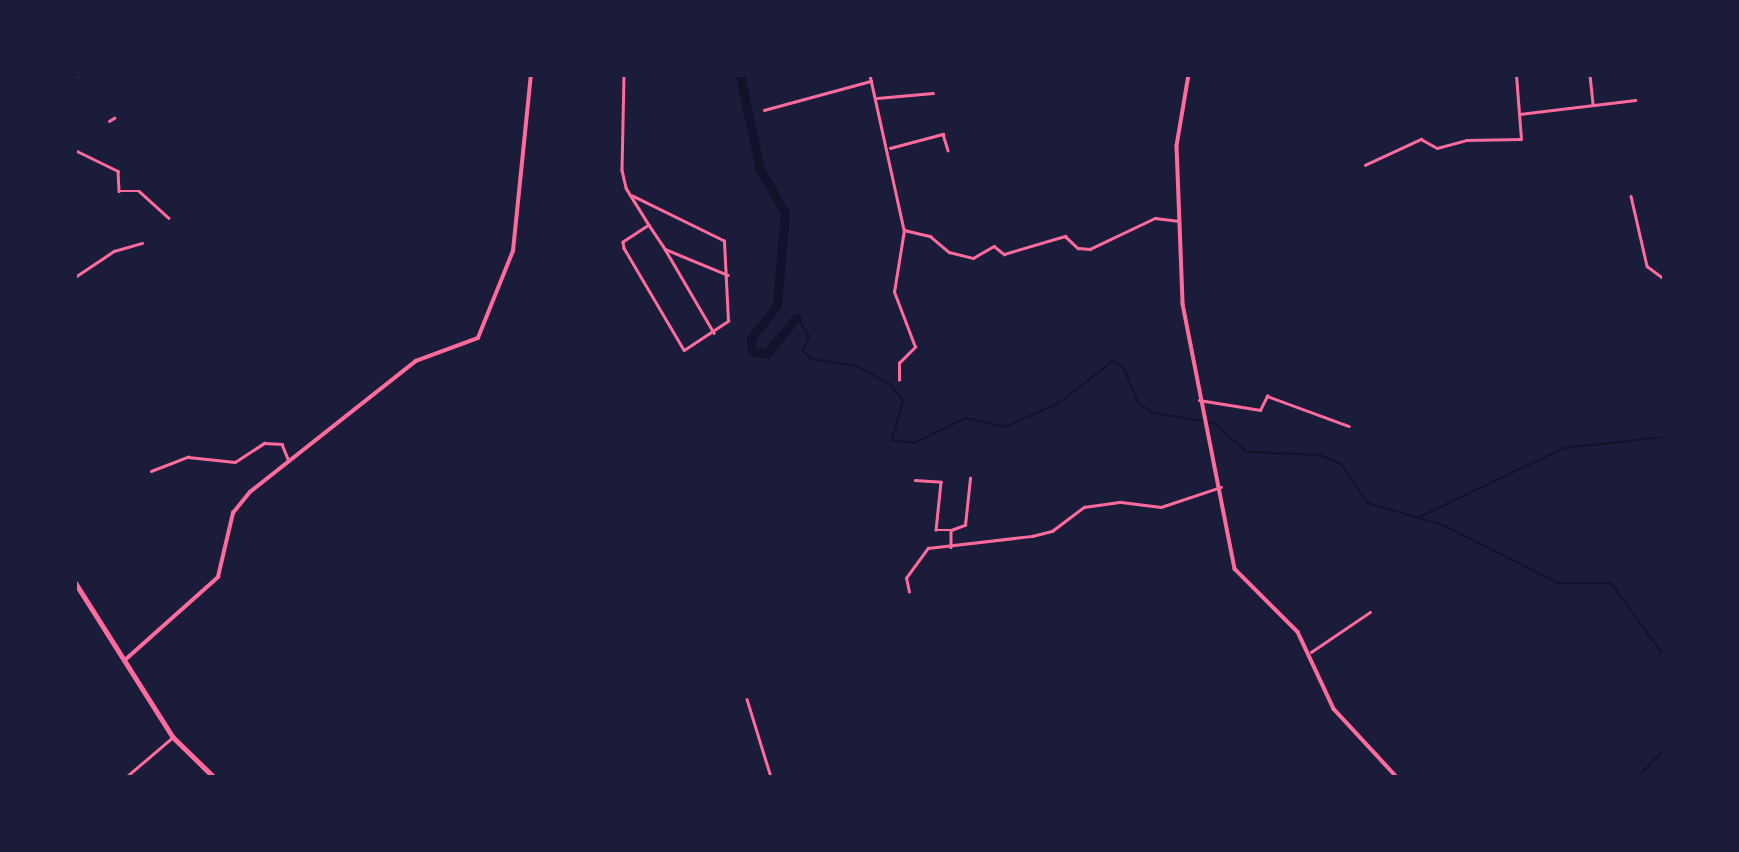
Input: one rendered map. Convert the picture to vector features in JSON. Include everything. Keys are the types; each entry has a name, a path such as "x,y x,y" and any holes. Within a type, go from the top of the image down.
{"main road":[{"path":"75,582 173,737 214,777"}],"street":[{"path":"125,660 218,576 233,513 289,461 423,357 478,338 491,318 513,251 531,75"},
{"path":"624,75 622,170 632,196 715,333"},
{"path":"870,75 890,148 904,230 894,292 915,347 899,363 899,380"},
{"path":"1189,75 1177,146 1184,316 1203,428 1221,487 1235,569 1311,652 1334,709 1397,777"},
{"path":"1365,165 1421,139 1437,148 1521,139 1516,75"},
{"path":"1590,75 1593,105"},
{"path":"764,110 871,81"},
{"path":"876,98 933,93"},
{"path":"1520,114 1634,100"},
{"path":"109,121 114,118"},
{"path":"890,148 943,134 948,150"},
{"path":"75,150 118,171 119,191 139,191 169,218"},
{"path":"632,196 716,232 724,241 728,275 728,321 715,333 684,350 624,248 623,242 649,225"},
{"path":"1631,196 1647,266 1664,279"},
{"path":"904,230 973,258 988,246 1004,254 1065,236 1078,248 1090,249 1155,218 1179,221"},
{"path":"75,277 114,251 142,243"},
{"path":"665,249 728,275"},
{"path":"1199,400 1260,410 1267,396 1349,426"},
{"path":"151,471 188,457 235,461 264,443 282,444 289,461"},
{"path":"915,480 941,482 936,530 951,530 965,525 970,478"},
{"path":"909,592 906,578 916,559 928,548 951,547 1052,531 1084,507 1161,507 1221,487"},
{"path":"951,530 951,547"},
{"path":"75,599 80,592"},
{"path":"1311,652 1370,612"},
{"path":"747,699 771,777"},
{"path":"126,777 173,737"}],"waterway":[{"path":"740,75 760,170 785,213 777,305 751,338 752,351 766,354 797,317"},
{"path":"797,317 809,336 803,351 811,359 856,366 891,385 903,401 892,440 914,443 966,418 1005,427 1059,403 1113,361 1124,368 1138,403 1153,413 1215,423 1246,452 1320,455 1341,464 1368,503 1443,525 1558,583 1611,583 1664,656"},
{"path":"1419,517 1564,448 1664,437"},
{"path":"1664,700 1664,706"},
{"path":"1638,777 1664,750"}]}
